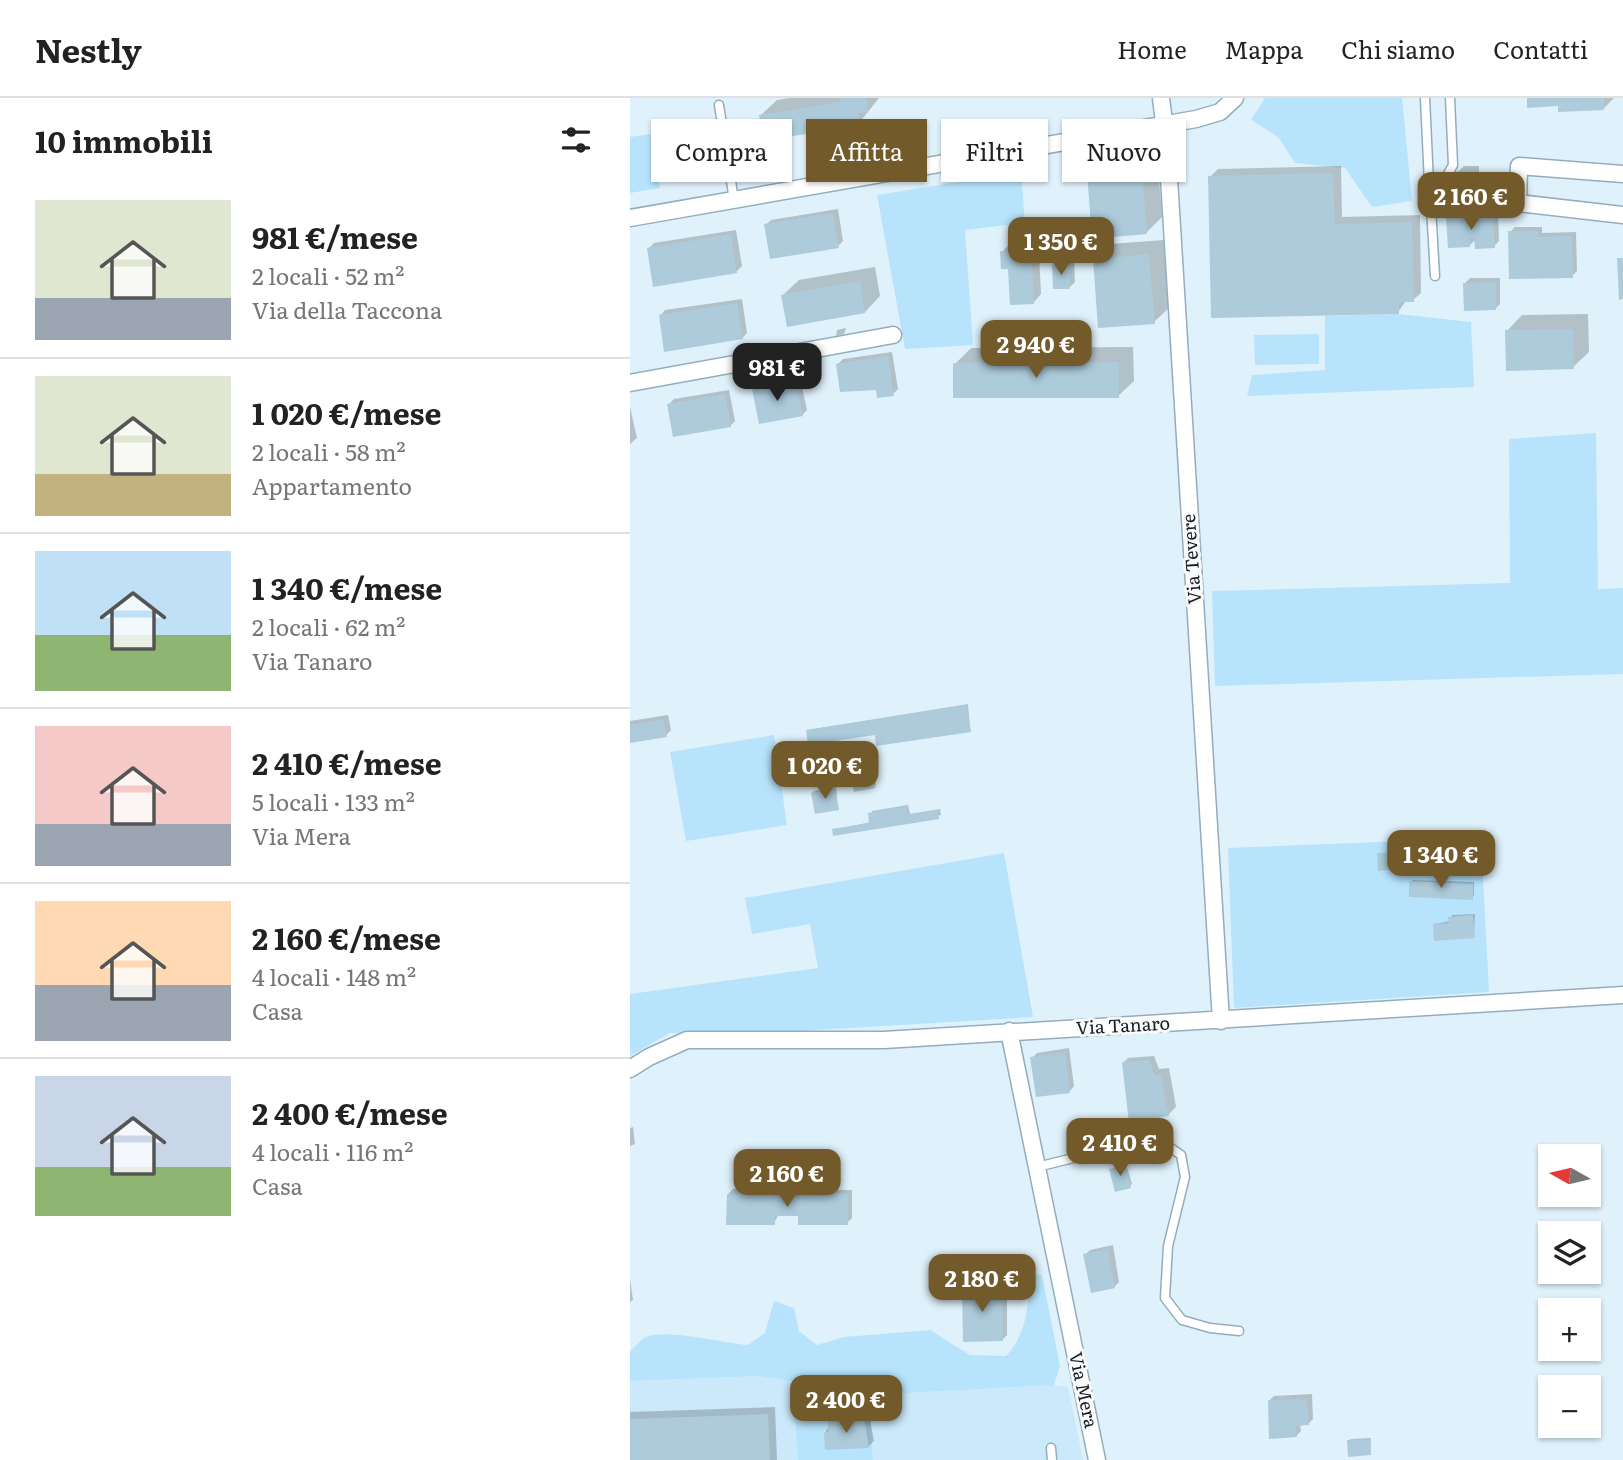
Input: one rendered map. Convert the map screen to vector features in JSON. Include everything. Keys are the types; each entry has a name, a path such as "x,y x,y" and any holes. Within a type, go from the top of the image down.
{"street":[{"name":"Via Tevere","path":"1161,98 1163,119"},
{"path":"1186,120 1214,114 1235,98"},
{"path":"630,218 1062,143"},
{"path":"1623,174 1519,166 1518,203 1623,215"},
{"name":"Via Tevere","path":"1168,182 1221,1021"},
{"path":"630,383 893,335"},
{"name":"Via Tanaro","path":"630,1069 687,1040 884,1040 1623,995"},
{"name":"Via Mera","path":"1009,1031 1097,1460"}],"lane":[{"path":"1424,98 1429,183 1444,181"},
{"path":"1444,206 1444,181 1453,165 1450,98"},
{"path":"719,105 734,200"},
{"path":"1435,275 1431,207 1518,203"},
{"path":"1037,1167 1142,1141 1165,1144 1181,1155 1185,1177 1168,1245 1165,1298 1182,1320 1210,1328 1239,1331"},
{"path":"1051,1448 1052,1460"}],"shaded area":[{"path":"1265,98 1402,98 1412,201 1372,207 1345,168 1295,163 1278,137 1251,120"},
{"path":"651,134 651,182 659,182 660,188 630,193 630,137"},
{"path":"958,182 1022,182 1025,223 965,230 973,345 905,349 877,195"},
{"path":"1399,314 1471,322 1474,387 1247,396 1252,375 1325,370 1325,316"},
{"path":"1319,334 1319,364 1255,365 1254,335"},
{"path":"1596,433 1598,589 1623,588 1623,674 1215,686 1212,591 1510,583 1509,439"},
{"path":"774,735 787,825 686,841 670,752"},
{"path":"1481,838 1489,992 1234,1008 1228,848"},
{"path":"1004,853 1033,1017 799,1031 670,1033 630,1056 630,994 818,968 810,924 752,934 745,898"},
{"path":"1030,1274 1042,1275 1060,1366 1054,1385 869,1395 873,1460 798,1460 792,1381 759,1376 630,1381 630,1352 646,1337 680,1335 748,1345 765,1333 774,1301 794,1308 799,1331 817,1345 844,1337 930,1330 970,1355 1006,1356 1023,1328"},
{"path":"759,1376 792,1381 798,1460 630,1460 630,1381"},
{"path":"1054,1385 1068,1387 1083,1460 873,1460 868,1395"}],"building":[{"path":"840,98 866,98 868,112 858,113 859,119 806,119 806,134 792,136 792,119 760,119 759,115 840,102"},
{"path":"1527,98 1604,98 1604,110 1558,112 1558,106 1527,108"},
{"path":"1457,171 1475,171 1474,199 1457,199"},
{"path":"1333,173 1335,224 1412,222 1414,302 1399,302 1399,314 1211,318 1208,176"},
{"path":"1088,182 1143,182 1147,234 1092,239"},
{"path":"833,213 839,248 770,259 764,224"},
{"path":"1493,215 1495,248 1475,249 1474,238 1469,238 1470,247 1448,248 1446,217"},
{"path":"1508,231 1538,231 1538,237 1572,236 1573,278 1509,279"},
{"path":"731,234 737,273 653,287 647,248"},
{"path":"1031,240 1034,304 1010,305 1008,269 1001,269 1000,251 1010,251 1009,241"},
{"path":"1149,254 1155,324 1098,328 1093,259"},
{"path":"1617,258 1623,258 1623,299 1619,300"},
{"path":"1069,264 1070,289 1053,289 1052,265"},
{"path":"860,281 865,313 787,327 781,295"},
{"path":"1496,282 1496,310 1464,311 1463,283"},
{"path":"737,303 743,339 664,352 659,315"},
{"path":"1573,329 1574,369 1506,371 1505,330"},
{"path":"888,356 894,396 877,398 876,390 840,392 836,364"},
{"path":"1119,362 1119,398 953,398 953,363"},
{"path":"787,382 787,387 797,385 803,416 759,424 752,389"},
{"path":"725,394 731,427 673,437 667,404"},
{"path":"967,705 971,732 876,746 875,735 808,745 806,730"},
{"path":"663,719 667,737 630,743 630,725"},
{"path":"869,754 875,788 854,792 853,787 843,784 838,760"},
{"path":"835,788 839,810 815,814 811,793"},
{"path":"907,806 908,815 938,810 939,819 833,836 832,829 869,823 868,813"},
{"path":"1400,852 1401,864 1390,864 1390,870 1378,871 1377,853"},
{"path":"1409,881 1473,884 1473,900 1409,897"},
{"path":"1473,915 1475,938 1434,941 1433,924 1449,923 1448,917"},
{"path":"1065,1052 1070,1093 1036,1097 1030,1057"},
{"path":"1149,1060 1155,1075 1161,1074 1169,1116 1129,1123 1122,1062"},
{"path":"1125,1165 1131,1188 1115,1192 1109,1169"},
{"path":"727,1194 848,1194 848,1225 798,1225 798,1216 775,1216 775,1225 726,1225"},
{"path":"1108,1249 1115,1288 1091,1293 1083,1254"},
{"path":"962,1287 1002,1287 1003,1341 963,1342"},
{"path":"1307,1399 1309,1425 1296,1426 1297,1437 1269,1439 1268,1400"},
{"path":"768,1414 770,1460 630,1460 630,1419"},
{"path":"864,1418 869,1448 825,1450 824,1432 828,1432 828,1420"},
{"path":"1370,1439 1371,1455 1348,1457 1347,1440"}]}
